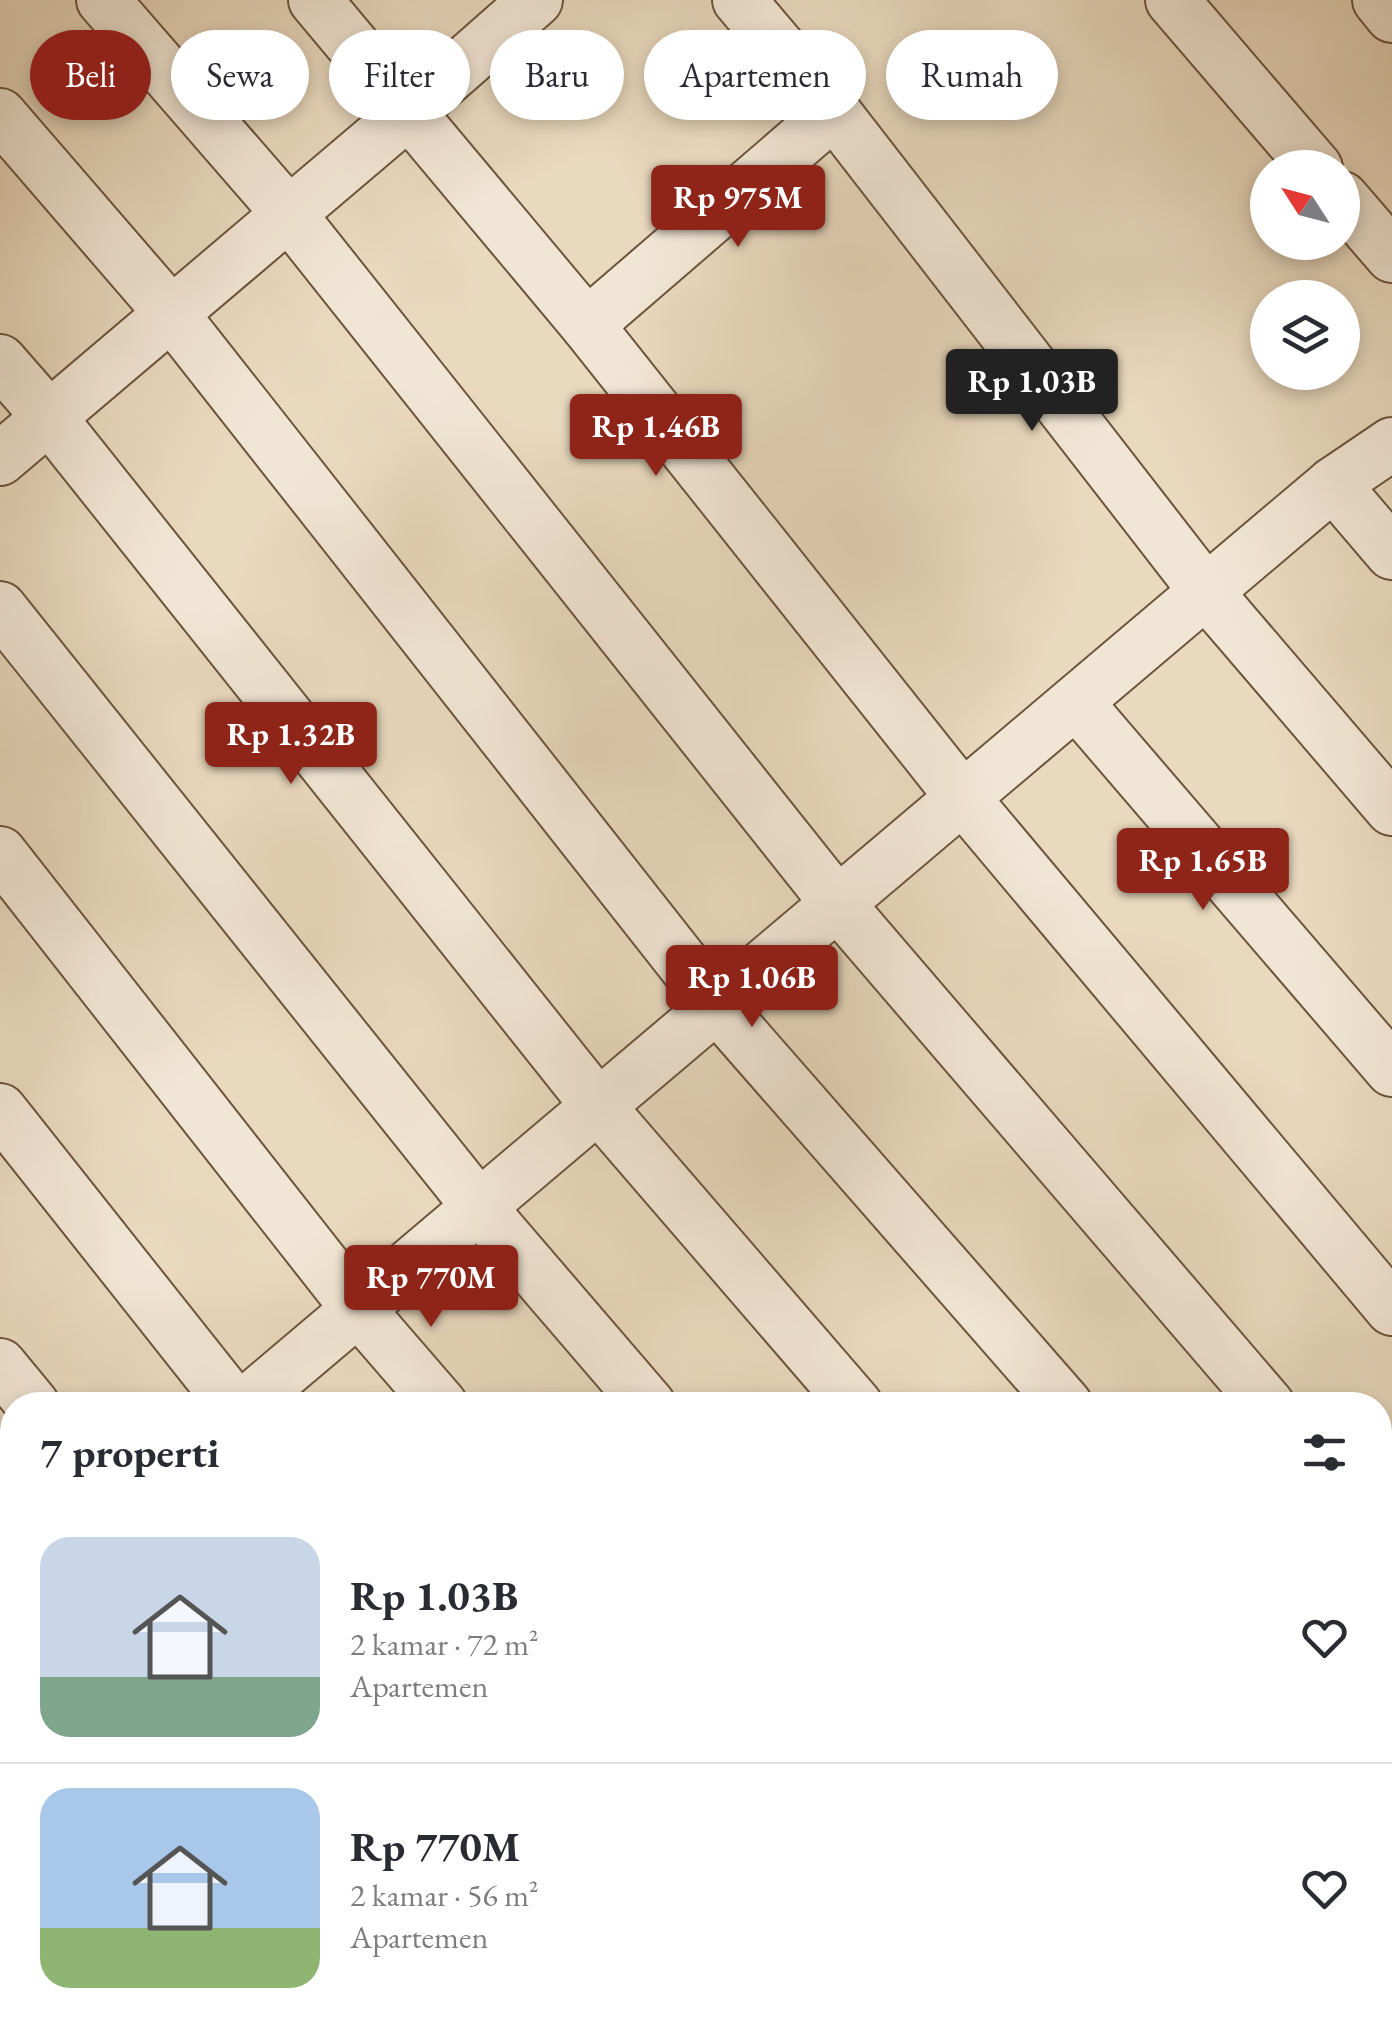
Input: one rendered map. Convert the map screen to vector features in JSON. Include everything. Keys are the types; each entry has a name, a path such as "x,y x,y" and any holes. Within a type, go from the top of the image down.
{"street":[{"path":"102,0 289,214 838,903 1257,1392"},
{"path":"315,0 340,30"},
{"path":"740,0 765,30"},
{"path":"1172,0 1301,150"},
{"path":"1379,0 1392,16"},
{"path":"470,57 528,3"},
{"path":"0,115 171,313 716,1005 1055,1392"},
{"path":"0,459 401,120"},
{"path":"417,120 587,325 963,798 1392,1308"},
{"path":"587,325 825,120"},
{"path":"840,120 1207,593 1392,810"},
{"path":"1360,219 1392,256"},
{"path":"0,362 49,417 598,1106 845,1392"},
{"path":"259,1392 1333,484 1392,444"},
{"path":"1333,484 1392,553"},
{"path":"0,608 478,1207 639,1392"},
{"path":"1076,702 1392,1070"},
{"path":"0,853 358,1309 430,1392"},
{"path":"0,1110 224,1392"},
{"path":"0,1366 22,1392"}]}
